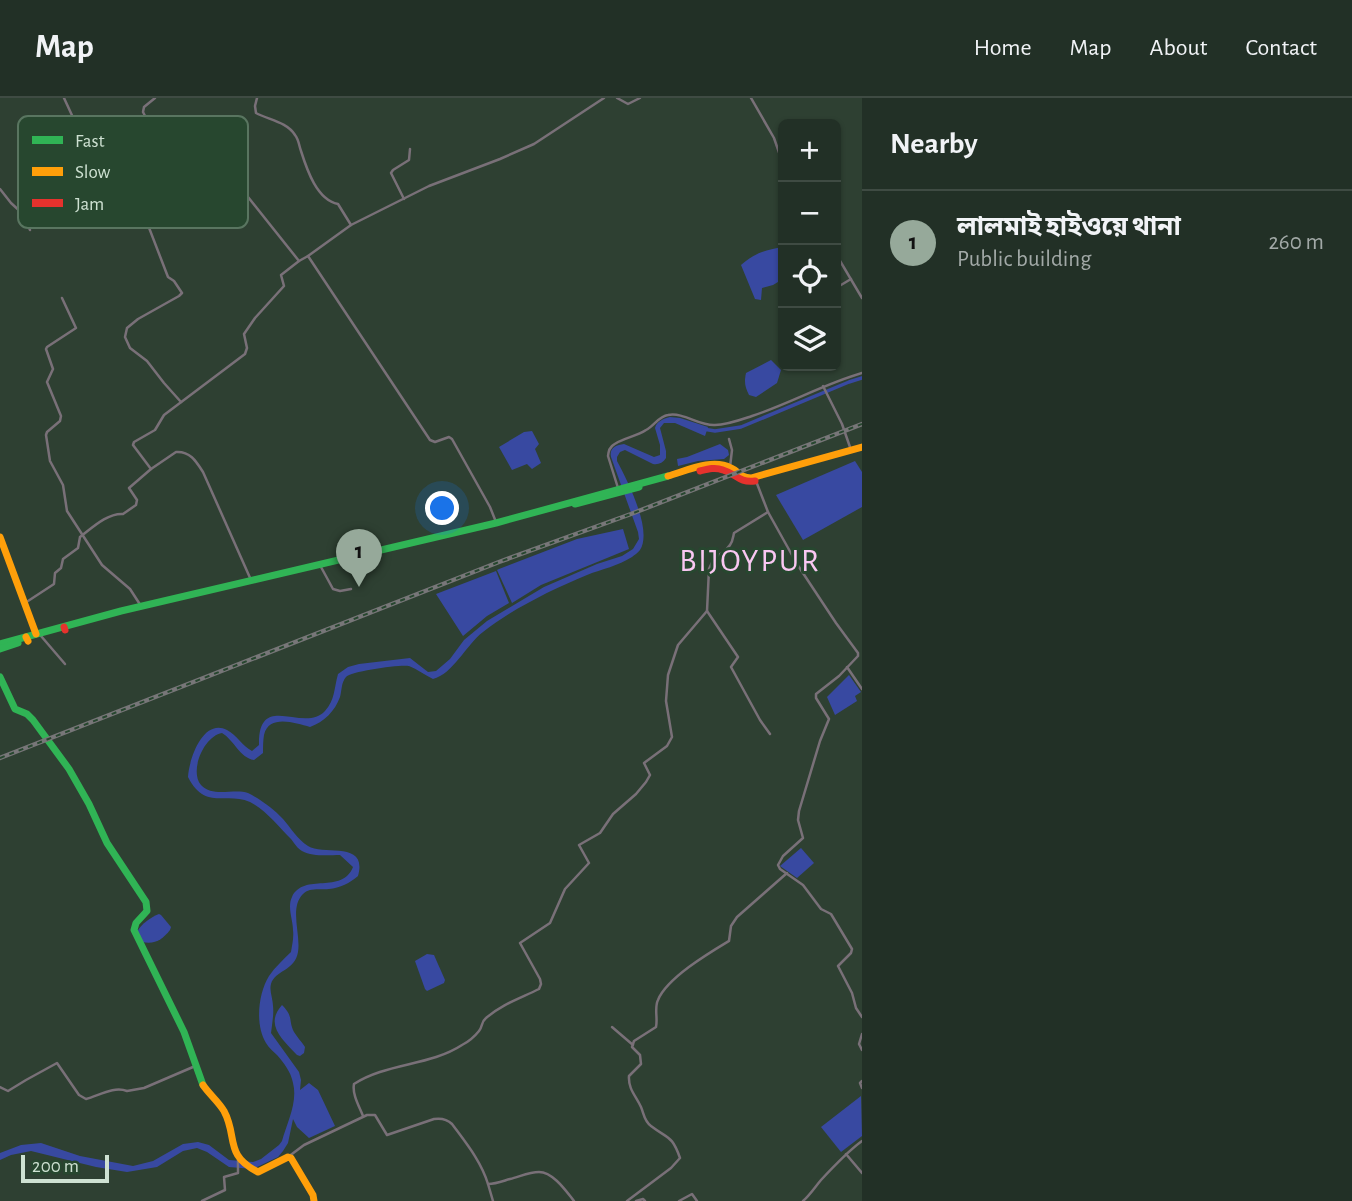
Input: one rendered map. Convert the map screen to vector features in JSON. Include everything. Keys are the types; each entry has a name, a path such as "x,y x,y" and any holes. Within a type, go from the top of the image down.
{"main road":[{"path":"670,477 715,468 746,482 862,449"},
{"path":"64,628 460,533 711,464 730,467 743,477 754,480 851,452"},
{"path":"0,647 141,606 460,533 619,491"},
{"path":"0,537 24,603 39,635"},
{"path":"0,677 15,709 29,715 69,769 107,843 146,902 147,911 136,923 134,930 176,1013 208,1093 224,1110 239,1157 258,1172 288,1157 293,1159 314,1201"}],"street":[{"path":"64,98 72,116"},
{"path":"145,116 144,107 155,98"},
{"path":"257,98 256,113 284,125 297,137 316,187 328,202 338,204 351,225"},
{"path":"151,469 133,444 155,430 164,415 245,354 247,348 244,334 284,286 281,275 351,225 429,186 534,144 604,98"},
{"path":"617,98 628,104 640,98"},
{"path":"751,98 778,150"},
{"path":"404,199 391,173 409,160 410,149"},
{"path":"0,189 18,209"},
{"path":"248,197 299,261"},
{"path":"149,228 168,276 182,293 138,319 127,328 125,337 130,348 147,361 181,403"},
{"path":"308,256 430,440 435,442 449,437 452,439 490,507 496,523"},
{"path":"841,262 862,298"},
{"path":"841,285 851,279"},
{"path":"62,298 76,328 46,347 53,369 47,382 61,416 60,421 47,432 50,461 63,485 67,511 102,565 131,589 141,606"},
{"path":"619,491 608,456 609,451 615,444 647,430 664,416 677,415 703,425 726,424 771,410 823,386 862,373"},
{"path":"823,386 842,424 851,452"},
{"path":"729,439 732,450 730,467"},
{"path":"24,603 54,584 54,575 61,568 61,562 78,548 79,538 112,515 123,514 136,505 137,500 129,488 176,452 194,458 203,472 251,580"},
{"path":"754,480 768,512 797,564 860,655 816,694 829,719 799,811 798,820 803,838 778,864 780,869 803,885 821,908 831,914 852,949 838,966 862,1017"},
{"path":"768,512 734,533 730,545 711,562 707,611 738,657 731,667 770,734"},
{"path":"321,567 333,589 351,589"},
{"path":"363,1116 354,1093 354,1084 371,1075 461,1046 480,1031 483,1021 489,1015 539,989 540,979 520,943 550,923 565,889 589,863 579,845 600,833 613,814 641,788 650,775 644,763 670,742 672,733 666,701 668,675 678,645 707,611"},
{"path":"39,635 65,664"},
{"path":"847,667 862,689"},
{"path":"633,1045 634,1041 656,1027 656,1007 665,989 706,954 729,941 731,926 737,917 787,873"},
{"path":"612,1027 633,1045 640,1055 641,1064 629,1076 629,1085 646,1120 652,1127 672,1139 680,1158 628,1201"},
{"path":"862,1034 859,1044 862,1050"},
{"path":"0,1087 8,1091 57,1063 79,1095 86,1098 116,1089 127,1091 144,1088 195,1066"},
{"path":"862,1081 862,1088"},
{"path":"288,1157 304,1145 363,1116 374,1115 387,1135 434,1119 450,1121 477,1158 485,1173 493,1201"},
{"path":"803,1201 846,1154 862,1141"},
{"path":"846,1154 862,1173"},
{"path":"202,1201 225,1190 224,1177 238,1173 239,1157"},
{"path":"488,1184 540,1172 565,1189 574,1201"},
{"path":"680,1201 692,1194 697,1201"},
{"path":"636,1201 645,1201"}],"water":[{"path":"778,248 778,282 762,288 761,300 755,299 741,265"},
{"path":"771,360 781,371 777,383 756,397 749,395 745,384 746,373"},
{"path":"670,417 708,427 705,436 675,423 664,423 660,428 666,458 662,462 653,464 625,450 617,457 637,505 643,530 640,550 632,557 560,587 507,615 483,632 440,676 433,679 409,666 357,672 346,677 335,707 315,725 310,727 283,722 271,724 264,735 263,753 254,760 245,756 222,733 209,740 200,755 198,779 206,789 248,793 283,819 308,846 343,851 357,858 358,876 348,883 333,888 308,890 303,894 297,906 299,945 296,958 273,979 271,986 271,1033 299,1072 300,1090 309,1083 318,1090 335,1126 309,1138 293,1119 288,1143 283,1151 278,1157 253,1169 229,1167 197,1148 183,1151 157,1167 127,1172 31,1151 0,1160 0,1153 21,1145 41,1143 80,1156 133,1166 153,1161 183,1144 198,1142 209,1145 229,1160 253,1162 279,1145 291,1112 294,1090 287,1068 267,1045 260,1027 262,992 271,973 291,952 292,897 305,886 341,880 353,867 340,855 316,855 301,850 267,814 250,802 201,794 188,777 194,751 204,735 218,728 231,732 252,751 259,745 261,729 266,720 274,716 316,717 328,707 338,674 348,667 410,658 428,672 436,671 450,659 464,640 487,621 544,587 622,556 633,549 639,539 638,532 611,451 624,444 654,457 660,455 655,428 659,422"},
{"path":"532,431 539,444 535,449 541,463 532,469 527,464 512,470 499,447 524,432"},
{"path":"720,444 728,450 729,455 724,459 678,466 677,459"},
{"path":"855,461 862,472 862,507 803,540 776,495"},
{"path":"623,529 629,549 541,585 512,603 497,570 577,539"},
{"path":"496,571 509,603 487,616 463,636 436,594"},
{"path":"849,675 861,692 855,696 857,701 835,715 827,697"},
{"path":"801,848 814,863 797,878 780,866"},
{"path":"159,914 171,927 170,930 151,943 142,942 137,932 146,921"},
{"path":"427,954 434,955 445,980 427,991 415,961"},
{"path":"282,1005 294,1032 305,1047 300,1056 281,1038 275,1026 277,1012"},
{"path":"861,1096 862,1136 841,1152 821,1127"}],"waterway":[{"path":"703,429 715,431 741,427 862,378"}],"railway":[{"path":"0,758 499,562 862,424"}],"traffic: fast":[{"path":"0,644 121,611 496,523 668,476"},
{"path":"575,504 639,487"},
{"path":"0,649 18,643"},
{"path":"0,677 15,709 33,720 69,769 107,843 146,902 147,911 136,923 134,930 184,1032 203,1085"}],"traffic: slow":[{"path":"668,476 699,466 716,464 751,478 862,447"},
{"path":"0,537 36,634"},
{"path":"26,637 28,641"},
{"path":"203,1085 224,1111 233,1145 240,1159 258,1172 291,1158 314,1201"}],"traffic: jam":[{"path":"700,471 720,469 741,479 755,481"}],"place":[{"name":"লালমাই হাইওয়ে থানা","path":"359,587"}],"district":[{"name":"BIJOYPUR","path":"750,561"}]}
